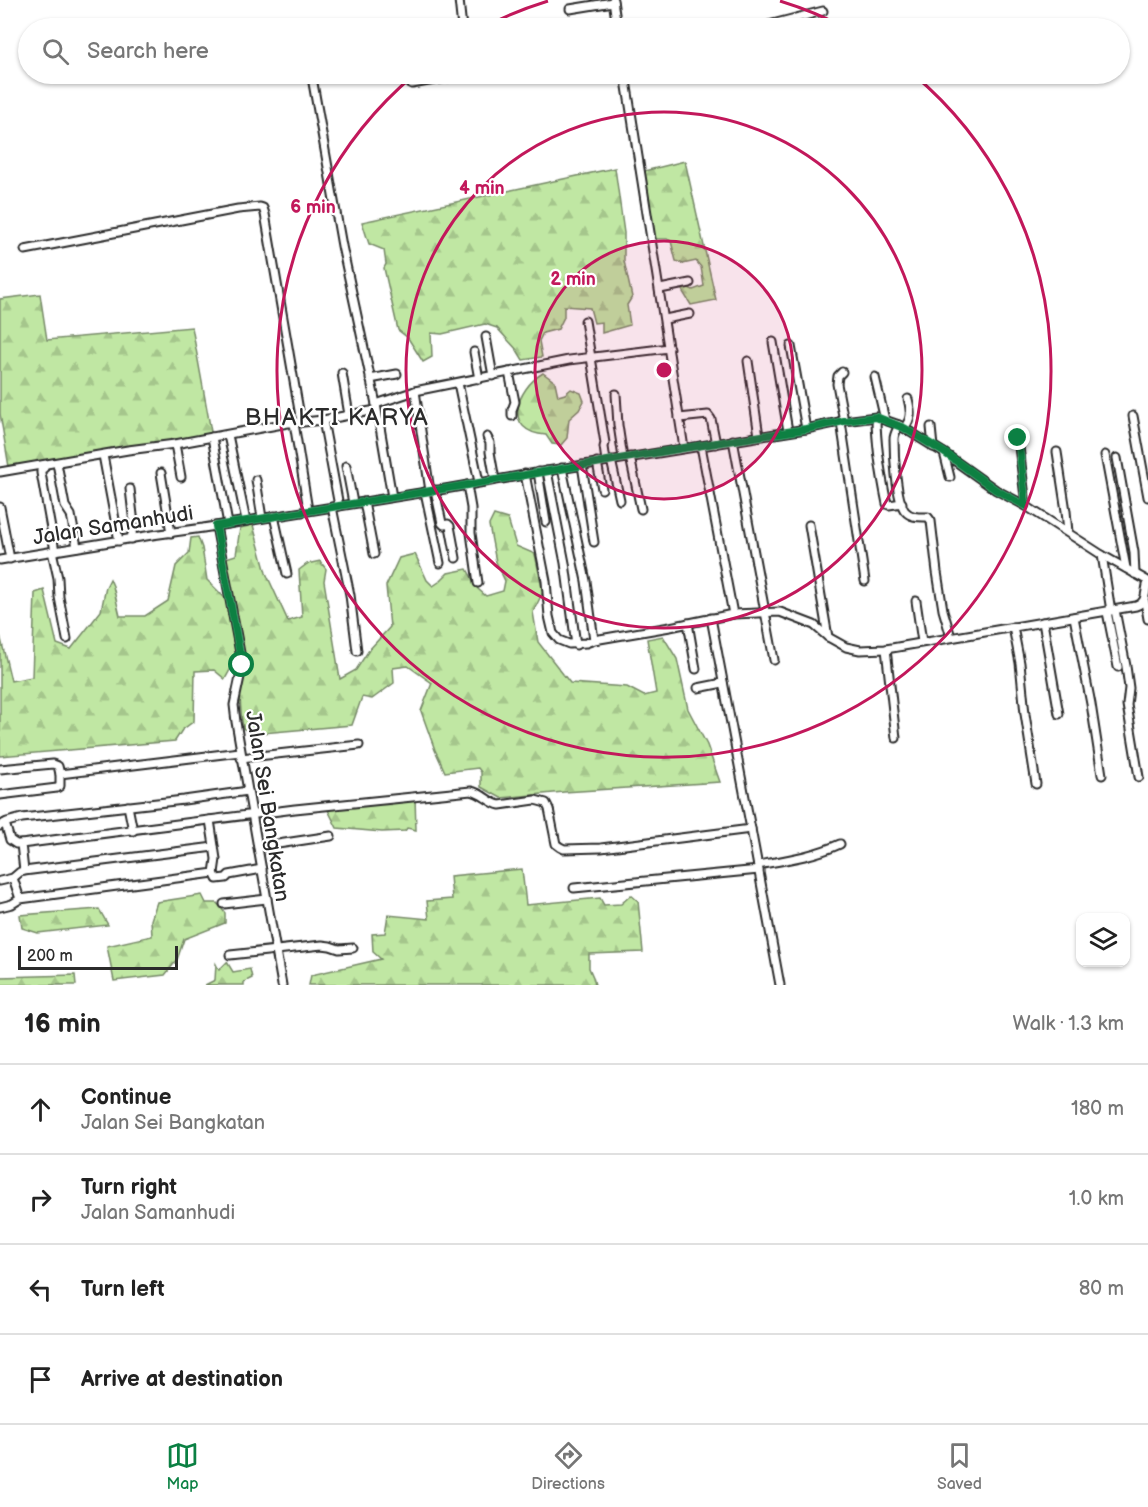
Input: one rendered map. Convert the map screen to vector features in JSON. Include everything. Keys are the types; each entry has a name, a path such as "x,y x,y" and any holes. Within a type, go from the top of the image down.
{"street":[{"path":"459,0 461,18"},
{"path":"570,9 613,1 616,18"},
{"path":"796,18 823,11"},
{"path":"313,84 339,235 376,406 392,497"},
{"path":"627,84 684,448"},
{"path":"25,250 252,207 263,208 298,423 308,510"},
{"path":"660,289 690,284"},
{"path":"665,319 690,314"},
{"path":"585,321 604,447 620,500"},
{"path":"486,338 493,376"},
{"path":"773,342 788,431"},
{"path":"791,346 806,429"},
{"path":"0,472 288,423 323,420 349,415 415,391 569,360 669,348"},
{"path":"474,352 480,379"},
{"path":"747,361 759,436"},
{"path":"509,372 515,402 512,416"},
{"path":"842,372 838,376 837,384 865,580"},
{"path":"342,373 349,415"},
{"path":"370,380 397,374"},
{"path":"875,377 885,420"},
{"path":"458,383 479,482"},
{"path":"415,391 440,563"},
{"path":"616,394 618,425 640,509"},
{"path":"909,399 910,420 901,427 894,438 898,487 907,513 927,517 930,520 943,610 951,637"},
{"path":"679,418 708,415 711,419 716,444"},
{"path":"1132,416 1148,497"},
{"path":"876,417 876,435 887,504 902,503"},
{"name":"Jalan Samanhudi","path":"0,560 876,417 901,427 945,453 996,490 1148,581"},
{"path":"323,420 357,651"},
{"path":"931,427 933,447"},
{"path":"228,435 246,521"},
{"path":"212,437 228,524"},
{"path":"487,437 490,443 495,480"},
{"path":"1018,438 1026,506"},
{"path":"733,441 774,660"},
{"path":"175,444 181,477"},
{"path":"701,446 733,614"},
{"path":"1057,452 1068,532"},
{"path":"945,453 950,477"},
{"path":"103,455 118,541"},
{"path":"1105,455 1126,568"},
{"path":"1117,458 1136,574"},
{"path":"597,462 602,489"},
{"path":"57,463 64,506 71,515 76,548"},
{"path":"44,465 41,473 67,639"},
{"path":"582,465 594,542"},
{"path":"346,466 353,503"},
{"path":"562,468 586,581 594,640"},
{"path":"547,471 565,562 576,645"},
{"path":"538,472 546,522"},
{"path":"161,473 171,533"},
{"path":"525,474 546,581 549,616 553,633 564,643 576,645 733,614 780,612 814,625 828,637 846,647 860,650 886,649 1111,611 1141,605 1144,602"},
{"path":"256,480 262,518"},
{"path":"467,485 478,583"},
{"path":"130,489 134,525 131,539"},
{"path":"430,491 442,523 450,526 456,558"},
{"path":"364,502 374,554"},
{"path":"0,507 10,559"},
{"path":"274,516 287,574"},
{"path":"809,525 828,637"},
{"name":"Jalan Sei Bangkatan","path":"216,526 241,658 241,672 234,705 241,755 282,985"},
{"path":"1102,555 1118,667"},
{"path":"1148,581 1144,602 1148,620"},
{"path":"916,601 922,642"},
{"path":"1111,611 1126,666 1129,688 1127,705 1139,777"},
{"path":"1074,617 1102,775"},
{"path":"711,618 780,985"},
{"path":"1043,622 1059,714"},
{"path":"688,623 696,669"},
{"path":"1013,627 1036,784"},
{"path":"886,649 896,738"},
{"path":"698,688 723,683"},
{"path":"60,774 359,745"},
{"path":"0,769 53,764 58,766 60,774 60,786 57,788 0,795"},
{"path":"248,791 22,818 2,825 10,840 21,844 344,804 471,791 500,805 535,800 546,803 556,844 564,849 601,848 751,829"},
{"path":"128,806 133,831"},
{"path":"210,820 216,859 214,873 218,879 262,869"},
{"path":"258,847 331,836"},
{"path":"21,844 24,871"},
{"path":"574,888 758,868 840,844"},
{"path":"0,881 13,878 24,871 214,847"},
{"path":"0,907 20,899 214,873"},
{"path":"13,878 20,899"},
{"path":"224,904 267,899"},
{"path":"230,955 322,945 339,949 354,948"}],"green space":[{"path":"685,161 716,300 691,305 683,288 693,290 704,286 701,267 696,261 683,264 676,261 671,241 654,239 644,171"},
{"path":"615,168 624,233 624,261 632,297 627,305 630,325 602,333 602,322 594,323 590,308 564,306 564,317 558,329 543,333 539,341 542,357 523,360 497,328 485,324 442,334 431,333 432,357 423,362 408,338 398,330 384,268 386,264 384,250 369,244 362,222"},
{"path":"40,294 47,340 192,327 212,437 9,467 0,414 0,299"},
{"path":"543,373 555,382 558,396 571,389 581,393 584,401 579,410 569,419 567,438 561,445 552,444 546,435 532,432 523,426 519,418 520,399 526,389"},
{"path":"494,515 508,519 516,546 535,554 543,592 533,612 538,642 570,683 627,687 644,696 656,693 647,639 663,636 677,659 688,709 707,745 720,782 501,798 481,787 481,772 478,768 445,772 421,711 432,683 408,666 393,668 394,683 372,699 362,697 352,725 251,734 243,728 236,659 225,679 214,670 195,671 194,721 182,730 175,741 0,756 0,635 11,681 32,677 35,593 44,590 57,644 71,649 101,611 110,579 120,616 145,616 168,601 176,566 189,553 191,538 198,537 207,580 225,598 233,594 226,558 236,555 240,528 253,525 266,573 288,621 302,617 299,570 307,564 320,561 326,569 324,581 340,679 356,670 369,650 390,627 386,586 399,558 415,554 427,580 433,586 448,573 467,569 478,589 486,596 503,591 505,581 496,562 489,525"},
{"path":"415,797 416,830 407,828 405,831 382,832 337,828 326,806"},
{"path":"522,869 526,905 600,898 604,905 621,904 631,895 638,901 643,952 589,954 589,968 595,985 309,985 311,975 381,959 373,952 372,934 385,933 388,915 429,919 427,901 452,899 450,876"},
{"path":"202,895 206,903 217,903 225,913 225,923 184,939 177,960 165,975 114,981 107,946 152,936 151,920 157,902"},
{"path":"99,909 108,925 38,933 22,928 20,915"},
{"path":"227,962 233,972 250,969 252,978 244,982 244,985 205,985 215,980 216,964 219,970"},
{"path":"75,975 76,985 0,985 0,977"}],"district":[{"name":"BHAKTI KARYA","path":"337,417"}],"route":[{"path":"242,665 216,526 876,417 904,428 945,453 996,490 1026,506 1018,438"}]}
